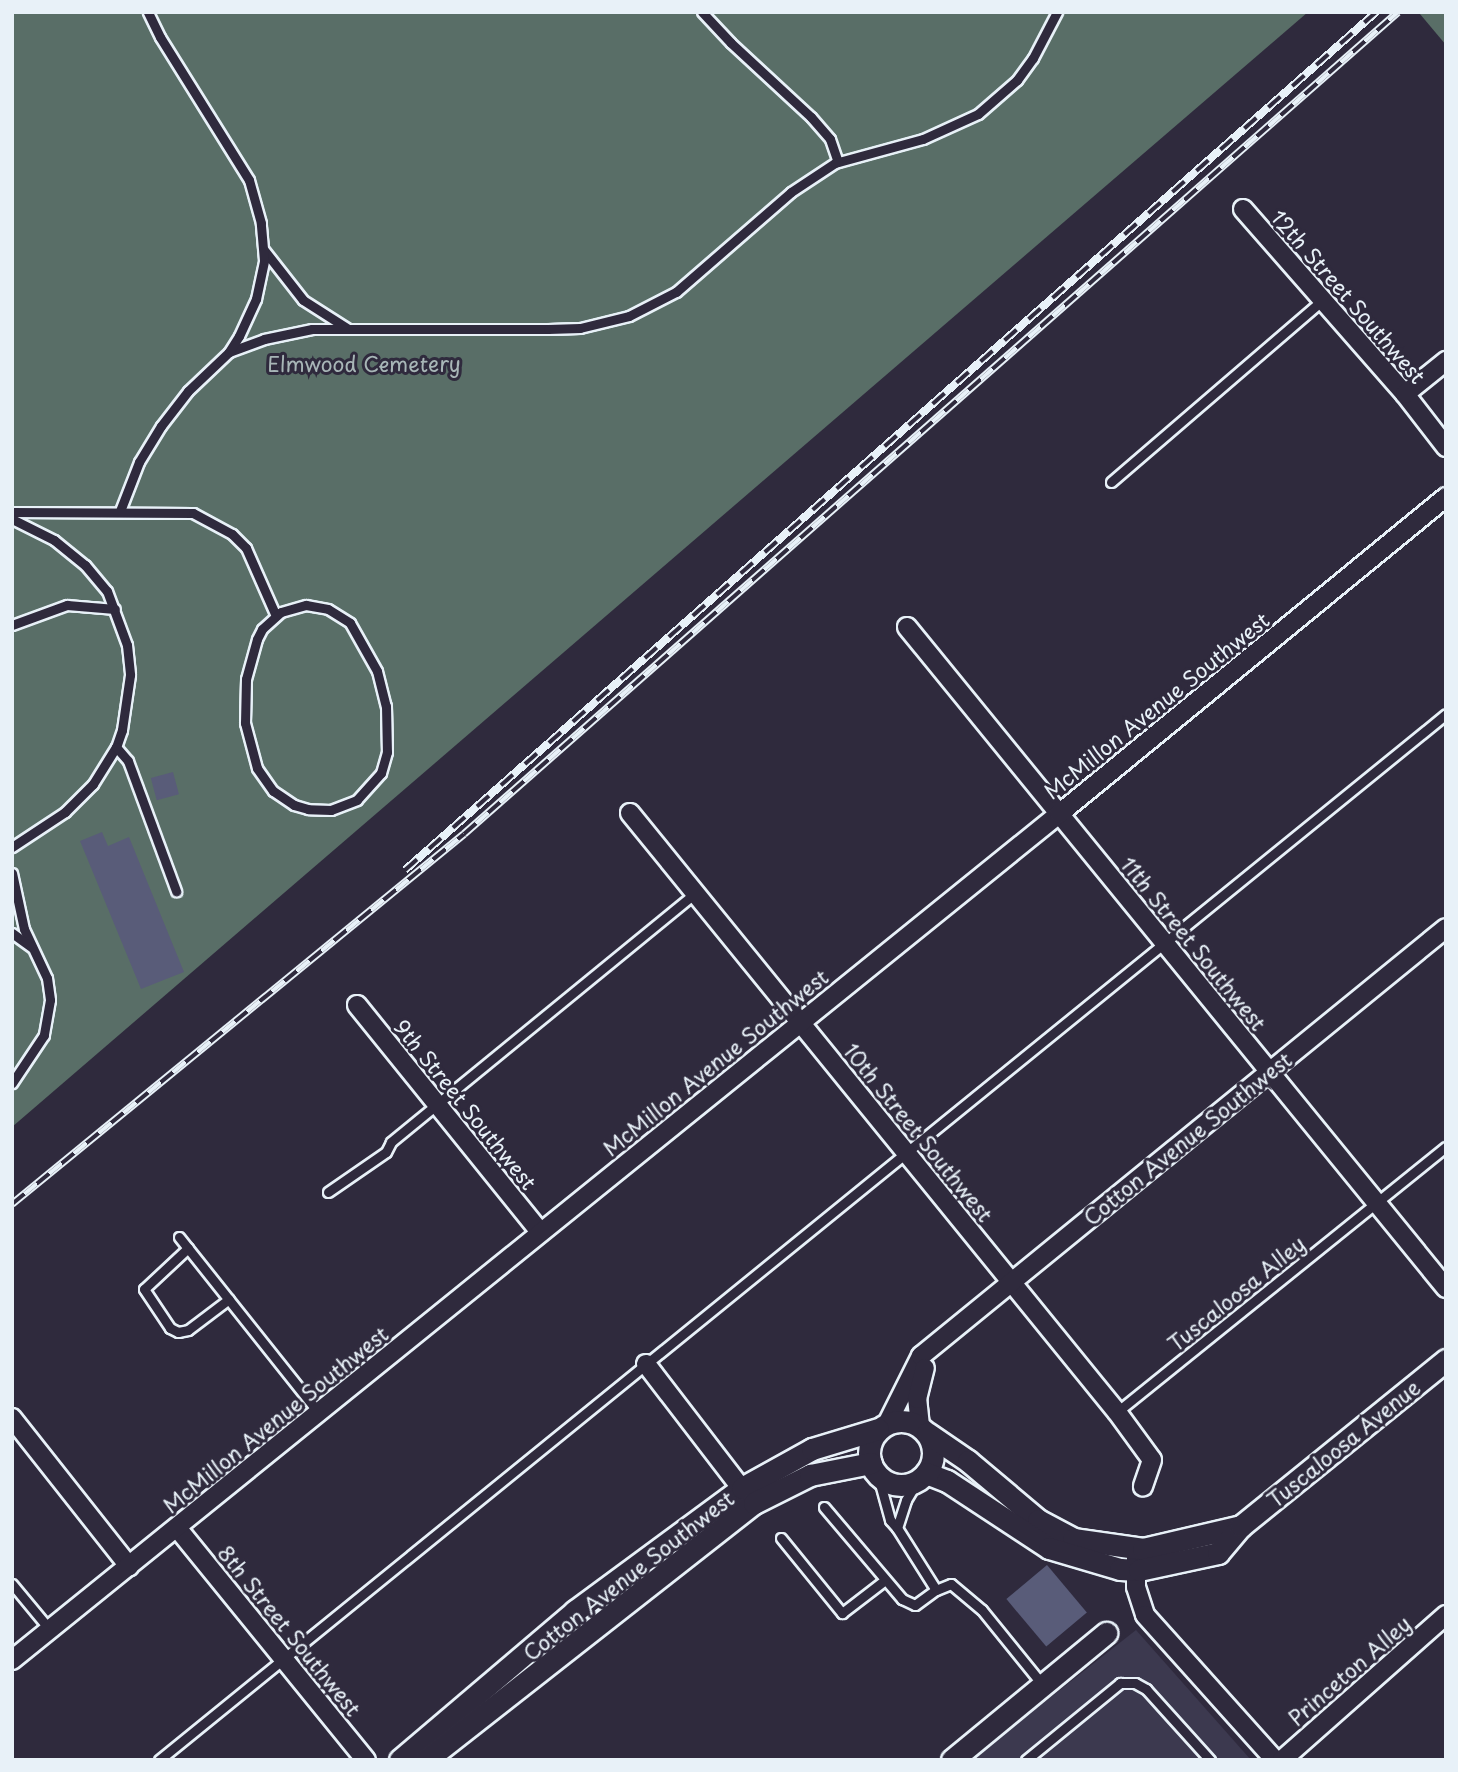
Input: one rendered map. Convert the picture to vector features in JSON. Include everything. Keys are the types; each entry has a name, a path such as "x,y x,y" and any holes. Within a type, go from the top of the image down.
{"street":[{"name":"12th Street Southwest","path":"1242,209 1324,299 1446,447"},
{"path":"1405,394 1446,361"},
{"name":"McMillon Avenue Southwest","path":"12,1660 178,1529 1446,497"},
{"name":"11th Street Southwest","path":"907,627 1446,1288"},
{"name":"10th Street Southwest","path":"630,813 1117,1412 1152,1460 1143,1486"},
{"name":"Cotton Avenue Southwest","path":"426,1760 748,1496 811,1449 883,1426 921,1356 1446,928"},
{"name":"9th Street Southwest","path":"357,1004 540,1232"},
{"path":"922,1477 934,1453 923,1429 918,1391 929,1351"},
{"name":"Tuscaloosa Avenue","path":"1241,1526 1446,1360"},
{"path":"646,1364 748,1496"},
{"path":"12,1418 129,1566"},
{"path":"910,1421 968,1461 1038,1520 1073,1539 1136,1548 1183,1541 1241,1526 1218,1553 1135,1569 1120,1569 1049,1548 947,1481 922,1477 898,1485 874,1469 869,1447 883,1426 910,1421"},
{"name":"Cotton Avenue Southwest","path":"400,1760 575,1612 748,1496 810,1475 874,1469"},
{"name":"8th Street Southwest","path":"178,1529 366,1760"},
{"path":"1136,1548 1136,1587 1145,1615 1275,1760"},
{"name":"Princeton Alley","path":"1282,1760 1446,1615"},
{"path":"951,1760 1106,1633"}],"lane":[{"path":"120,512 139,461 161,426 188,391 229,352 256,299 264,250 258,207 248,180 160,37 148,12"},
{"path":"702,12 731,43 811,117 830,139 838,162"},
{"path":"229,352 289,332 348,329 548,329 593,326 629,316 676,292 790,192 838,162 923,139 978,114 1017,80 1033,58 1057,12"},
{"path":"264,250 303,300 348,329"},
{"path":"1111,482 1324,299"},
{"path":"12,512 193,513 232,534 246,548 276,616"},
{"path":"12,519 54,540 85,565 107,591 127,645 130,675 128,708 116,747 81,798 48,825 12,847"},
{"path":"12,625 40,612 67,605 115,610"},
{"path":"306,605 317,605 339,614 360,636 377,671 388,721 385,762 365,793 344,806 318,810 294,805 273,791 257,768 245,723 246,679 257,639 276,616 306,605"},
{"path":"159,1760 906,1153 1146,954 1166,942 1446,714"},
{"path":"116,747 128,761 176,891"},
{"path":"12,873 31,947 47,978 50,1012 44,1035 12,1083"},
{"path":"328,1192 386,1152 391,1142 694,894"},
{"path":"12,933 31,947"},
{"name":"Tuscaloosa Alley","path":"1117,1412 1446,1147"},
{"path":"179,1237 319,1413"},
{"path":"188,1248 144,1289 170,1328 178,1332 188,1330 229,1299"},
{"path":"874,1469 890,1520 936,1590"},
{"path":"897,1528 906,1500 922,1477"},
{"path":"824,1507 902,1599 915,1605 936,1590 951,1584 982,1610 1043,1685"},
{"path":"781,1538 842,1613 885,1580"},
{"path":"12,1584 50,1629"},
{"path":"1026,1760 1120,1683 1135,1683 1146,1689 1210,1760"}],"shaded area":[{"path":"1136,1630 1251,1760 971,1760"}],"green space":[{"name":"Elmwood Cemetery","path":"12,12 1308,12 12,1127"},
{"path":"1446,12 1446,45 1420,14"}],"building":[{"path":"173,772 179,794 157,800 151,778"},
{"path":"102,832 108,846 129,837 184,972 141,989 80,841"},
{"path":"1047,1565 1087,1612 1046,1647 1006,1599"}],"railway":[{"path":"405,870 1376,12"},
{"path":"12,1204 464,834 1398,12"}]}
